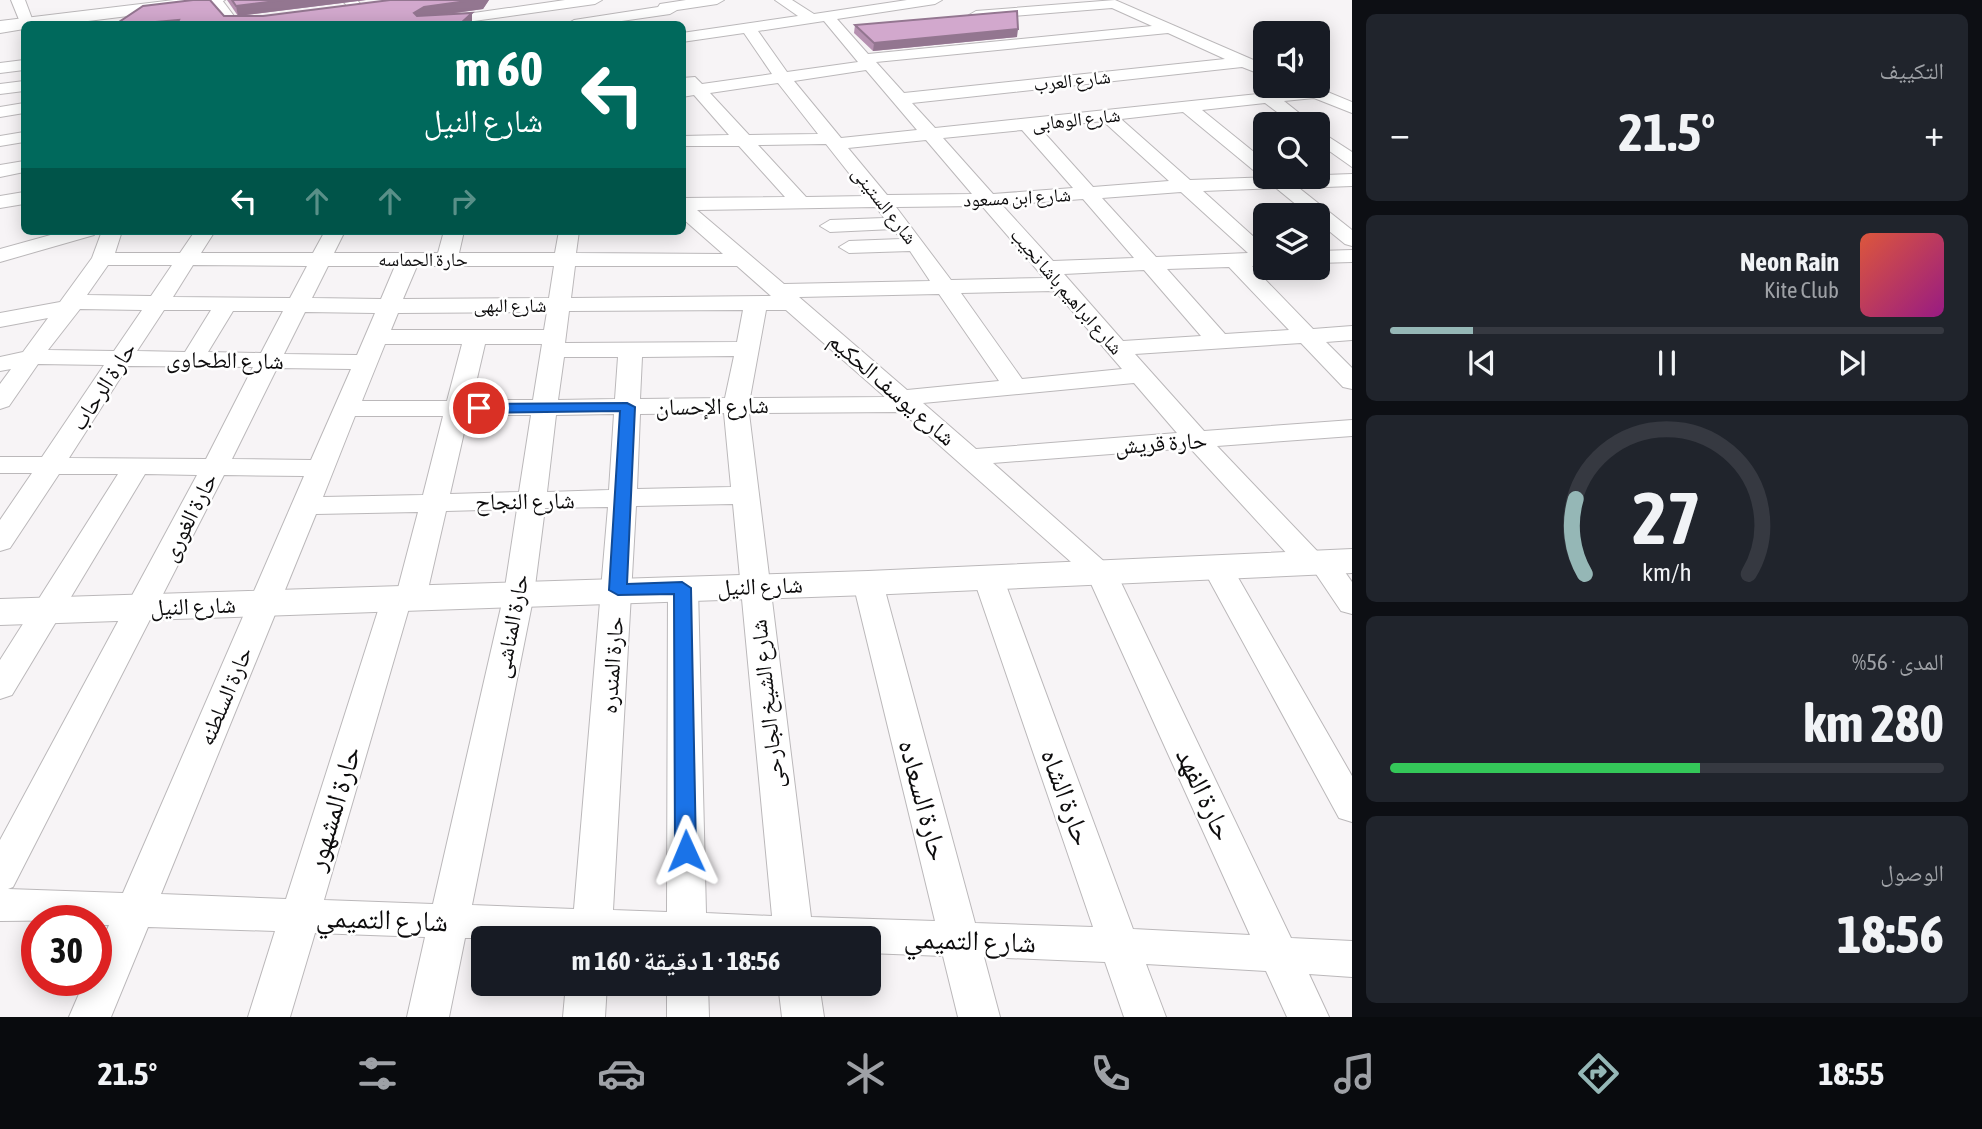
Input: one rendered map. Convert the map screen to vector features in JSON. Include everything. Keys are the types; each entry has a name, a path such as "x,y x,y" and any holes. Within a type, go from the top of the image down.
{"street":[{"path":"0,2 18,0 26,21"},
{"path":"50,21 215,0 237,21"},
{"path":"444,21 542,3 595,0"},
{"name":"شارع ابراهيم باشا نجيب","path":"782,0 826,21 867,62 1197,440 1329,562 1352,604"},
{"path":"849,0 868,10"},
{"path":"826,21 912,1 935,0"},
{"path":"958,17 1100,3 1114,4 1253,66"},
{"path":"337,11 358,5 368,21"},
{"path":"589,21 663,6 878,24"},
{"path":"663,6 685,21"},
{"path":"1038,9 1106,48"},
{"path":"686,37 705,35 736,12"},
{"name":"شارع الستينى","path":"736,12 782,77 916,245 1015,387"},
{"path":"686,22 705,35"},
{"path":"0,27 21,25"},
{"path":"690,91 962,49 1171,29"},
{"path":"1168,49 1207,45"},
{"path":"962,49 1010,87"},
{"path":"1126,60 1147,72"},
{"name":"شارع العرب","path":"900,99 1244,62"},
{"path":"0,68 21,65"},
{"path":"0,89 21,86"},
{"path":"690,91 744,140 800,202"},
{"path":"1269,98 1288,112"},
{"name":"شارع الوهابى","path":"686,141 835,142 1269,98"},
{"path":"1328,98 1352,108"},
{"path":"1187,107 1253,160"},
{"path":"0,112 21,108"},
{"path":"1107,115 1253,247"},
{"path":"1027,124 1219,342"},
{"path":"0,141 21,138"},
{"path":"1330,144 1352,160"},
{"path":"0,171 21,168"},
{"name":"شارع ابن مسعود","path":"1330,180 1352,180"},
{"name":"شارع ابن مسعود","path":"686,213 800,202 989,200 1253,182"},
{"path":"1289,189 1352,240"},
{"path":"0,202 21,198"},
{"name":"شارع يوسف الحكيم","path":"686,213 743,260 776,299 905,401 1101,572"},
{"path":"830,226 899,223"},
{"path":"0,256 73,235"},
{"path":"0,401 102,259 111,235"},
{"name":"حارة الرحاب","path":"0,542 202,235"},
{"name":"حارة الغورى","path":"0,876 143,607 333,235"},
{"path":"447,259 453,235"},
{"name":"حارة الحماسه","path":"102,259 447,259 567,245 743,260"},
{"name":"حارة المناشى","path":"428,1017 519,594 567,245"},
{"path":"849,247 916,245"},
{"path":"1330,257 1352,256"},
{"name":"حارة السلطنه","path":"90,1017 409,259"},
{"name":"شارع البهى","path":"0,320 71,304 559,305 776,299 945,287 1151,264 1253,259"},
{"path":"1235,261 1352,382"},
{"name":"شارع الشيخ الجارحى","path":"776,299 746,349 736,406 792,926"},
{"path":"192,360 226,304"},
{"path":"1117,348 1352,333"},
{"name":"شارع الطحاوى","path":"0,364 33,357 269,360 475,337 630,350 746,349"},
{"name":"حارة المشهور","path":"269,1017 434,503 475,337"},
{"name":"حارة المندره","path":"592,926 618,590 630,350"},
{"name":"شارع الإحسان","path":"346,409 736,406 905,401 1141,375"},
{"name":"حارة قريش","path":"970,457 1352,428"},
{"path":"0,465 321,468"},
{"path":"0,687 136,467"},
{"name":"شارع النجاح","path":"306,506 745,495"},
{"name":"شارع النيل","path":"0,612 868,583 1329,562"},
{"path":"1217,567 1352,808"},
{"name":"حارة الفهد","path":"1101,572 1308,1017"},
{"name":"حارة الشاه","path":"988,577 1145,1017"},
{"name":"حارة السعاده","path":"868,583 979,1017"},
{"path":"682,588 687,926"},
{"name":"شارع التميمي","path":"0,905 506,926"},
{"name":"شارع التميمي","path":"881,938 1119,945 1352,958"},
{"path":"584,1017 586,996"},
{"path":"688,996 688,1017"},
{"path":"800,996 803,1017"}],"building":[{"path":"210,0 224,16 263,16 390,0 474,0 424,7 414,13 417,16 472,13 463,21 120,21 143,6"},
{"path":"232,0 284,0 236,6"},
{"path":"1017,11 1018,29 874,43 855,25"}],"route":[{"path":"479,408 627,407 618,590 682,588 686,851"}]}
